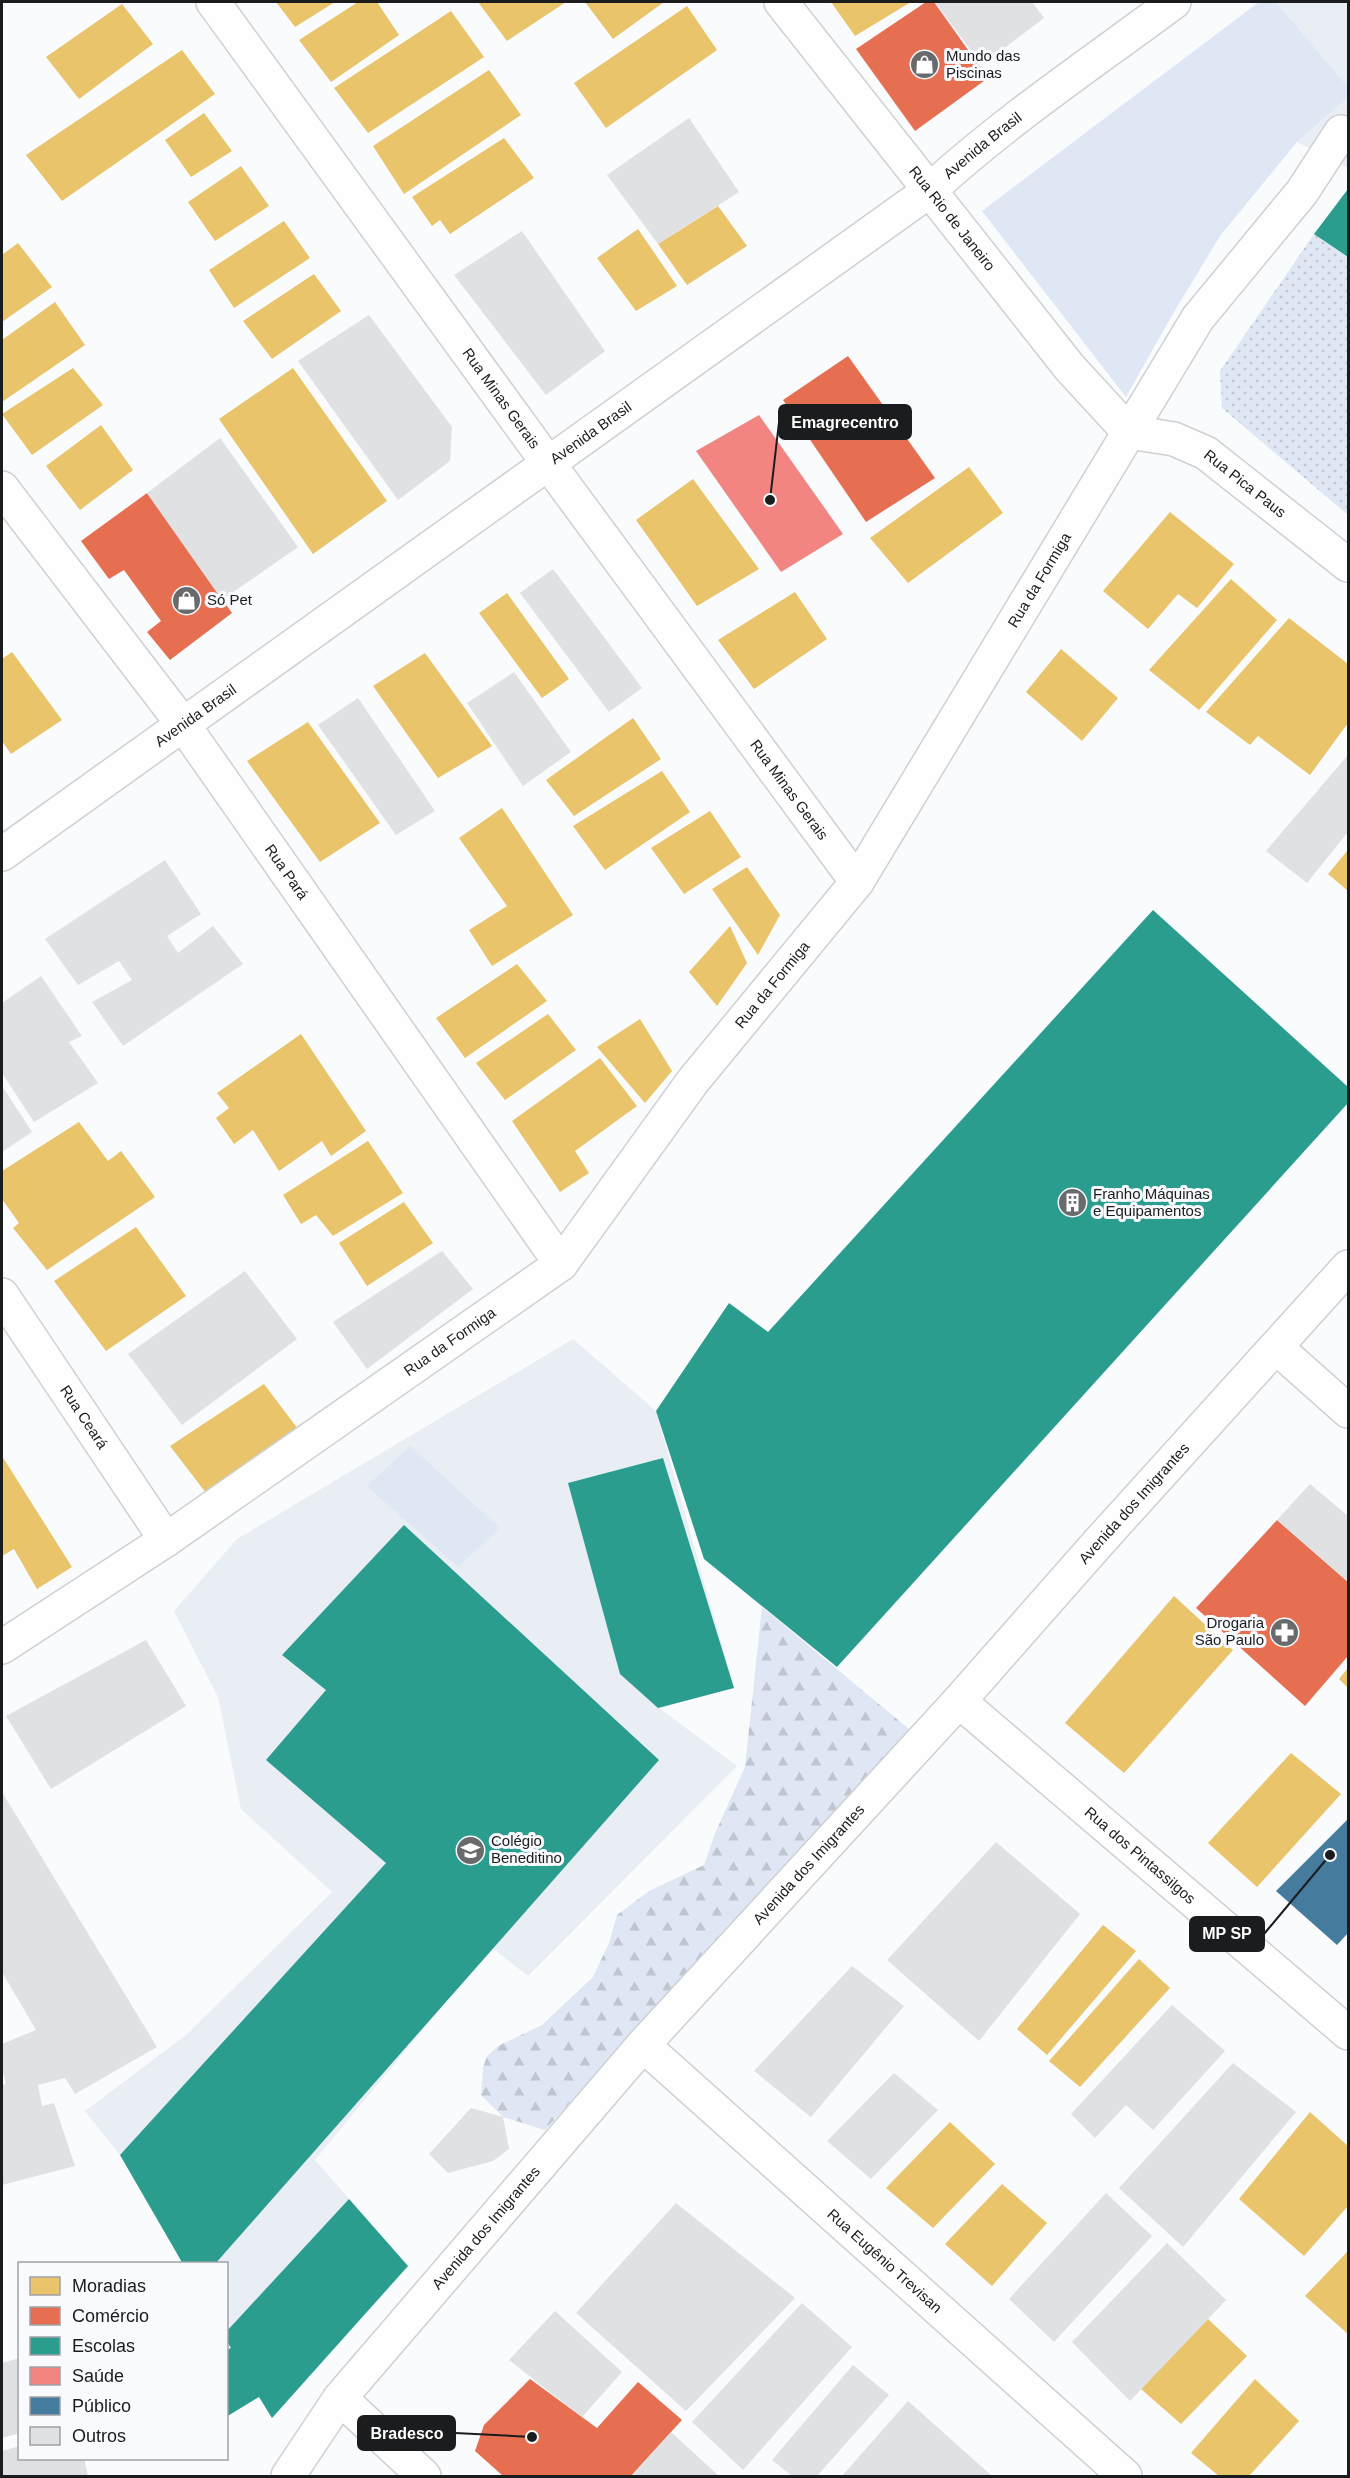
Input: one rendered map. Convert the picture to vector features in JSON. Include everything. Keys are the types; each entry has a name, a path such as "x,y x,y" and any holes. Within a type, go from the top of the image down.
{"street":[{"name":"Rua Minas Gerais","path":"213,2 548,463 857,882"},
{"name":"Rua Rio de Janeiro","path":"781,2 1070,368 1129,432"},
{"name":"Avenida Brasil","path":"2,854 182,723 929,191 1004,129 1174,2"},
{"name":"Rua da Formiga","path":"2,1647 166,1540 561,1264 693,1081 857,882 1198,318 1302,192 1341,132"},
{"name":"Rua Pica Paus","path":"1129,432 1174,439 1206,453 1348,565"},
{"name":"Rua Pará","path":"2,488 182,723 561,1264"},
{"name":"Avenida dos Imigrantes","path":"288,2476 340,2398 643,2045 959,1701 1099,1542 1348,1267"},
{"name":"Rua Ceará","path":"2,1295 166,1540"},
{"path":"1277,1348 1348,1411"},
{"name":"Rua dos Pintassilgos","path":"959,1701 1348,2033"},
{"name":"Rua Eugênio Trevisan","path":"643,2045 1125,2476"},
{"path":"340,2398 424,2476"}],"shaded area":[{"path":"1276,2 1348,2 1348,87"},
{"path":"1348,97 1348,168 1297,142"},
{"name":"Colégio Beneditino","path":"573,1339 656,1411 734,1688 659,1708 737,1766 528,1976 491,1947 315,2160 408,2266 272,2418 228,2342 228,2262 182,2262 120,2155 85,2111 186,2035 332,1892 241,1809 218,1697 174,1611 237,1539"}],"green space":[{"path":"1259,2 1276,2 1348,87 1348,97 1297,142 1220,236 1126,397 982,211"},
{"path":"1314,234 1348,257 1348,515 1222,408 1220,371"},
{"path":"410,1446 500,1528 458,1567 367,1486"},
{"path":"762,1607 909,1729 545,2130 503,2117 481,2095 483,2068 487,2056 498,2046 542,2025 593,1977 609,1943 617,1915 649,1891 704,1865 716,1831 745,1767"}],"building: Moradias":[{"path":"276,2 335,2 295,27"},
{"path":"358,2 377,2 399,35 331,82 299,40"},
{"path":"478,2 566,2 507,41"},
{"path":"585,2 664,2 613,39"},
{"path":"831,2 911,2 855,36"},
{"path":"122,4 153,44 79,99 46,57"},
{"path":"687,6 717,50 606,128 574,83"},
{"path":"451,11 484,57 368,133 334,88"},
{"path":"182,50 215,94 62,201 26,155"},
{"path":"489,70 521,115 404,194 373,146"},
{"path":"204,113 232,151 191,177 165,140"},
{"path":"504,138 534,178 450,234 440,220 432,226 412,197"},
{"path":"241,166 269,206 215,241 188,202"},
{"path":"718,206 747,246 687,285 658,244"},
{"path":"284,221 310,258 234,308 209,270"},
{"path":"638,229 677,286 636,311 597,258"},
{"path":"18,243 52,287 2,322 2,255"},
{"path":"314,274 341,311 272,359 243,321"},
{"path":"55,302 85,345 2,402 2,340"},
{"path":"73,368 103,405 32,455 2,414"},
{"path":"293,368 387,501 313,554 219,419"},
{"path":"101,425 133,470 80,510 46,466"},
{"path":"969,467 1003,513 908,583 870,538"},
{"path":"693,479 759,569 697,606 636,520"},
{"path":"1170,512 1234,564 1197,608 1178,594 1148,629 1103,591"},
{"path":"1231,579 1277,620 1199,710 1149,670"},
{"path":"795,592 827,639 754,689 718,640"},
{"path":"507,593 569,679 542,698 479,613"},
{"path":"1289,618 1348,664 1348,723 1310,775 1258,736 1250,745 1206,712"},
{"path":"1061,649 1118,698 1082,741 1026,692"},
{"path":"12,652 62,720 11,754 2,741 2,659"},
{"path":"425,653 492,746 438,778 373,686"},
{"path":"633,718 661,759 574,816 546,780"},
{"path":"308,722 380,823 320,862 247,761"},
{"path":"662,771 690,812 605,870 573,826"},
{"path":"502,808 573,915 492,966 469,930 507,906 459,838"},
{"path":"710,811 741,857 684,894 651,848"},
{"path":"1348,850 1348,891 1328,874"},
{"path":"747,867 780,915 758,955 712,889"},
{"path":"730,926 747,963 717,1006 689,972"},
{"path":"517,964 547,1001 465,1058 436,1018"},
{"path":"548,1014 576,1050 505,1100 476,1063"},
{"path":"640,1019 672,1071 645,1103 597,1047"},
{"path":"301,1034 366,1131 331,1156 322,1141 279,1171 253,1130 234,1144 216,1118 229,1108 217,1093"},
{"path":"600,1058 637,1106 575,1151 589,1173 560,1192 512,1121"},
{"path":"79,1122 108,1161 121,1151 155,1197 47,1270 13,1228 19,1223 2,1199 2,1171"},
{"path":"368,1141 403,1193 333,1236 316,1215 301,1224 283,1195"},
{"path":"404,1202 433,1243 367,1286 339,1243"},
{"path":"136,1227 186,1296 106,1351 54,1281"},
{"path":"264,1384 298,1429 206,1493 170,1446"},
{"path":"2,1456 72,1567 37,1589 14,1549 2,1556"},
{"path":"1174,1596 1233,1650 1124,1773 1065,1723"},
{"path":"1348,1668 1348,1688 1339,1679"},
{"path":"1291,1753 1341,1794 1257,1887 1208,1843"},
{"path":"1103,1925 1136,1951 1047,2055 1017,2029"},
{"path":"1139,1959 1170,1988 1080,2087 1049,2061"},
{"path":"1310,2112 1348,2146 1348,2206 1304,2256 1239,2199"},
{"path":"950,2122 995,2164 933,2228 886,2188"},
{"path":"1002,2184 1047,2223 992,2286 945,2244"},
{"path":"1348,2251 1348,2334 1305,2296"},
{"path":"1208,2319 1247,2356 1181,2424 1141,2389"},
{"path":"1255,2379 1299,2421 1249,2476 1219,2476 1191,2453"}],"building: Comércio":[{"path":"926,2 934,2 988,78 915,131 856,49"},
{"path":"848,356 935,478 866,522 783,400"},
{"path":"147,493 232,613 170,660 147,632 161,621 124,570 109,579 81,541"},
{"name":"Drogaria São Paulo","path":"1277,1520 1348,1582 1348,1656 1305,1706 1196,1608"},
{"path":"530,2379 597,2428 638,2382 682,2420 631,2476 503,2476 475,2451 484,2425"}],"building: Escolas":[{"path":"1348,189 1348,257 1314,234"},
{"name":"Franho Máquinas e Equipamentos","path":"1153,910 1348,1087 1348,1103 837,1667 704,1559 656,1411 729,1303 768,1332"},
{"path":"663,1458 734,1688 658,1708 620,1674 568,1483"},
{"path":"404,1525 659,1760 217,2262 182,2262 120,2155 386,1863 266,1760 326,1690 282,1655"},
{"path":"349,2199 408,2266 272,2418 259,2397 228,2416 228,2349 231,2348 228,2343 228,2330"}],"building: Saúde":[{"path":"759,415 843,534 781,572 696,451"}],"building: Público":[{"path":"1348,1819 1348,1933 1337,1945 1276,1891"}],"building: Outros":[{"path":"935,2 1032,2 1044,18 982,65"},
{"path":"689,118 739,192 658,244 607,175"},
{"path":"522,231 605,351 546,395 454,275"},
{"path":"369,315 452,427 450,461 398,500 298,361"},
{"path":"220,438 298,547 222,600 147,493"},
{"path":"553,569 642,688 609,712 520,593"},
{"path":"514,672 571,752 523,786 467,703"},
{"path":"358,698 435,811 396,835 318,725"},
{"path":"1348,755 1348,832 1307,883 1266,851"},
{"path":"165,860 201,914 167,936 178,953 213,926 243,964 123,1046 92,1002 132,980 119,961 78,985 45,939"},
{"path":"41,976 82,1036 69,1042 98,1083 34,1122 2,1073 2,1003"},
{"path":"2,1086 32,1132 2,1152"},
{"path":"442,1251 473,1289 367,1369 333,1322"},
{"path":"245,1271 297,1339 182,1425 128,1354"},
{"path":"1310,1484 1348,1516 1348,1582 1277,1520"},
{"path":"146,1640 186,1706 51,1789 6,1716"},
{"path":"2,1792 157,2047 75,2094 65,2078 38,2085 42,2106 54,2103 75,2166 2,2185 2,2085 6,2084 2,2067 2,2044 36,2030 2,1972"},
{"path":"996,1842 1080,1914 979,2041 887,1960"},
{"path":"852,1966 904,2006 811,2117 754,2071"},
{"path":"1172,2005 1225,2051 1153,2130 1126,2105 1095,2138 1071,2114"},
{"path":"1233,2063 1296,2112 1183,2247 1119,2188"},
{"path":"894,2073 938,2110 871,2179 827,2141"},
{"path":"471,2108 503,2117 509,2149 493,2161 448,2173 429,2154"},
{"path":"1106,2193 1152,2236 1054,2342 1009,2299"},
{"path":"676,2203 795,2298 686,2411 576,2313"},
{"path":"1167,2243 1226,2300 1130,2401 1072,2342"},
{"path":"802,2303 852,2347 743,2470 692,2422"},
{"path":"555,2311 622,2372 582,2417 509,2360"},
{"path":"18,2359 18,2434 2,2438 2,2363"},
{"path":"853,2365 889,2395 817,2476 792,2476 772,2460"},
{"path":"908,2401 992,2476 842,2476"},
{"path":"671,2432 719,2476 631,2476"},
{"path":"18,2447 18,2460 84,2460 88,2476 2,2476 2,2451"}],"place":[{"name":"Mundo das Piscinas","path":"925,65"},
{"name":"Emagrecentro","path":"770,500"},
{"name":"Só Pet","path":"186,600"},
{"name":"Franho Máquinas e Equipamentos","path":"1072,1203"},
{"name":"Drogaria São Paulo","path":"1285,1632"},
{"name":"Colégio Beneditino","path":"470,1850"},
{"name":"MP SP","path":"1330,1855"},
{"name":"Bradesco","path":"532,2437"}]}
